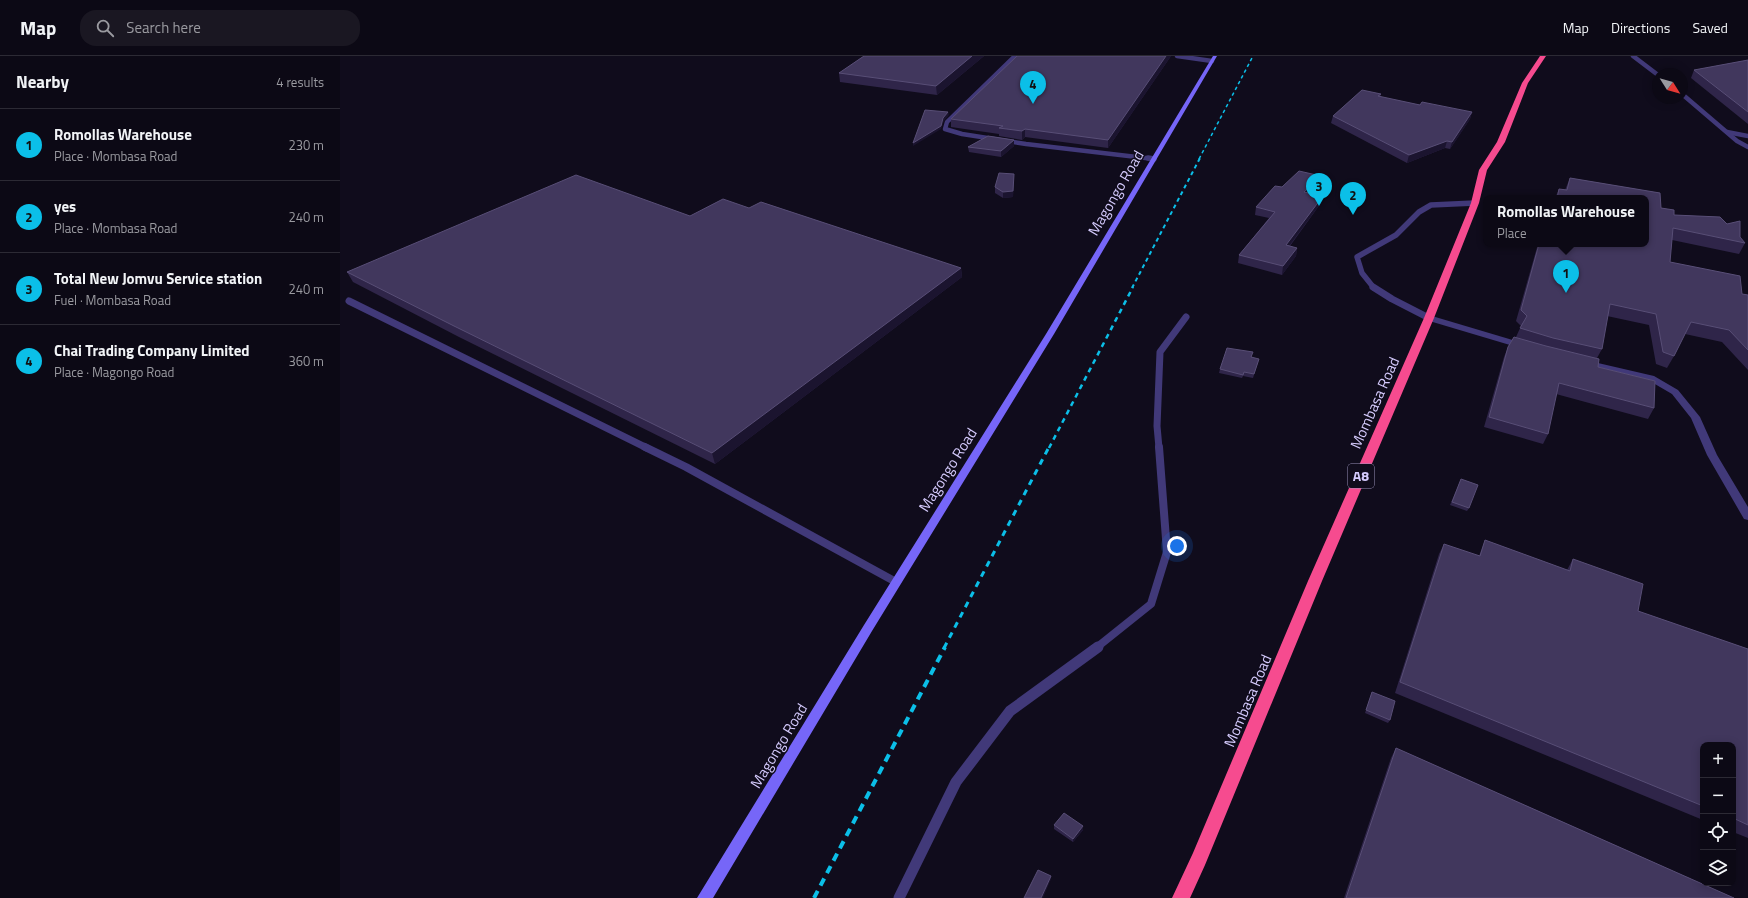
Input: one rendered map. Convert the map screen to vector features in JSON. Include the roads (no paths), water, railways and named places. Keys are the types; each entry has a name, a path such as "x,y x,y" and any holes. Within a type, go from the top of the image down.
{"highway":[{"name":"Mombasa Road","path":"1181,898 1202,852 1315,581 1430,318 1475,203 1483,170 1501,142 1525,83 1543,56"}],"street":[{"name":"Magongo Road","path":"705,898 896,582 1050,334 1214,59"},
{"path":"1430,318 1531,349"},
{"path":"1574,360 1651,378 1675,392 1695,418 1712,455 1748,516"}],"lane":[{"path":"1015,56 947,122 945,129 962,134 1026,144 1154,159"},
{"path":"1177,56 1214,59"},
{"path":"1633,56 1652,70"},
{"path":"1688,99 1727,132 1748,147"},
{"path":"1727,132 1748,136"},
{"path":"1430,318 1390,298 1374,286 1362,274 1357,258 1396,235 1419,212 1431,205 1475,203"},
{"path":"349,300 686,468 896,582"},
{"path":"899,898 956,782 1010,711 1082,660 1151,604 1167,552 1157,426 1160,352 1186,317"}],"railway":[{"path":"1199,159 1253,56"},
{"path":"1132,288 1200,158"},
{"path":"1049,448 1133,287"},
{"path":"944,648 1049,447"},
{"path":"814,898 945,647"}],"place":[{"name":"Chai Trading Company Limited","path":"1033,104"},
{"name":"Total New Jomvu Service station","path":"1319,206"},
{"name":"yes","path":"1353,215"},
{"name":"Romollas Warehouse","path":"1566,293"}]}
